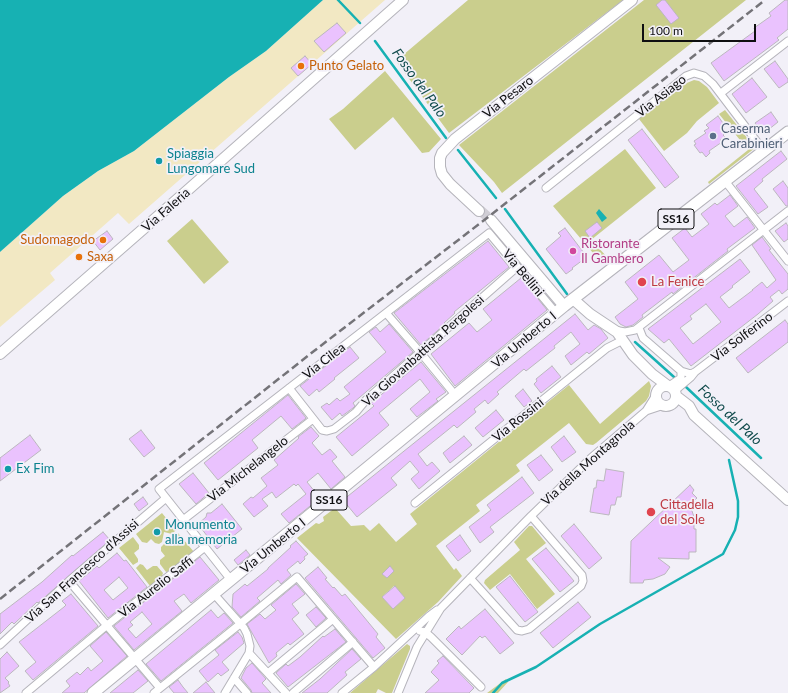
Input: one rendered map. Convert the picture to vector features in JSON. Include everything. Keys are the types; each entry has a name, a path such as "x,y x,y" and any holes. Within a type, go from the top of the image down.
{"main road":[{"name":"SS16","path":"560,310 788,132"},
{"name":"Via Umberto I","path":"93,693 560,310"}],"street":[{"name":"Via Faleria","path":"0,354 403,0"},
{"name":"Via Pesaro","path":"478,210 450,184 442,174 440,167 440,158 442,153 455,139 632,0"},
{"path":"721,93 788,41"},
{"name":"Via Asiago","path":"546,188 686,76 694,73 700,74 713,84 764,151"},
{"path":"725,180 788,261"},
{"path":"613,329 631,332 639,328 788,211"},
{"path":"490,224 560,310"},
{"name":"Via Bellini","path":"490,224 517,266 560,310"},
{"name":"Via Cilea","path":"166,498 159,489 386,313 490,224"},
{"name":"Via Giovanbattista Pergolesi","path":"313,419 322,430 327,431 334,429 356,412 366,400 517,266"},
{"path":"573,299 590,314 613,329 623,340 633,355 670,395"},
{"name":"Via Solferino","path":"670,395 695,372 788,301"},
{"path":"386,313 456,396"},
{"path":"639,328 643,338 682,371 691,374 695,372"},
{"name":"Via Rossini","path":"415,503 607,348 623,340"},
{"path":"652,374 657,383 658,401 670,395 680,378 682,371"},
{"path":"657,393 661,387 670,395 689,406 694,415 788,500"},
{"path":"289,388 313,419"},
{"name":"Via della Montagnola","path":"646,412 657,393"},
{"name":"Via della Montagnola","path":"398,693 417,647 440,608 591,458 646,412 670,395"},
{"name":"Via Michelangelo","path":"183,520 313,419"},
{"path":"166,498 231,580"},
{"name":"Via San Francesco d'Assisi","path":"0,645 69,581 166,498"},
{"name":"Via della Montagnola","path":"470,578 517,630 522,631 529,629 581,586 583,582 582,575 531,516"},
{"name":"Via Aurelio Saffi","path":"26,693 106,626 205,547"},
{"path":"69,581 135,659 157,691 297,577 374,667"},
{"path":"214,594 240,624 250,640 249,654 225,693"},
{"path":"342,693 374,667 412,631 440,608"},
{"path":"268,673 333,619"},
{"path":"412,631 425,632 481,687"},
{"path":"404,640 414,642 417,647"},
{"path":"293,693 353,642"},
{"path":"249,654 286,693"},
{"path":"234,678 247,693"}],"green space":[{"path":"468,0 623,0 449,133 396,61"},
{"path":"644,0 746,0 502,193 494,182 459,145"},
{"path":"385,71 441,139 429,152 422,153 393,117 355,150 329,119 343,109"},
{"path":"694,80 699,81 707,87 719,103 697,121 687,133 664,151 639,119 682,85"},
{"path":"725,110 755,148 709,184 708,182 748,150 719,114"},
{"path":"625,149 656,188 591,240 610,260 607,262 593,253 553,206"},
{"path":"192,219 229,262 204,284 167,241"},
{"path":"649,381 651,386 649,396 646,401 596,443 593,445 586,444 569,423 516,465 520,471 476,505 480,511 436,546 454,570 456,568 462,576 438,602 396,639 297,538 316,523 319,524 324,521 323,517 335,508 351,526 364,525 370,531 379,523 396,542 417,524 410,514 569,385 600,424","holes":["390,567 394,571 387,578 383,574","394,586 405,598 393,608 382,597"]},
{"path":"162,513 176,530 172,534 164,532 162,542 159,544 155,543 151,539 147,543 142,542 136,534"},
{"path":"529,526 532,526 546,543 526,559 555,594 537,609 510,574 490,590 484,583 485,580 520,550 514,542"},
{"path":"178,533 194,552 166,572 160,564 160,560 165,556 161,551 161,547 164,544 173,546 174,537"},
{"path":"133,537 139,545 139,549 134,553 138,559 138,562 133,565 119,548"},
{"path":"140,564 147,570 153,566 157,566 163,573 162,576 150,586 136,568"},
{"path":"407,644 410,646 410,649 392,693 386,693 378,689 376,693 350,693"},
{"path":"506,679 508,682 498,693 487,693"}],"sand":[{"name":"Spiaggia Lungomare Sud","path":"323,0 385,0 129,224 118,213 50,273 55,280 0,327 0,252 63,196 98,171 134,151 229,77 266,51"}],"water":[{"path":"0,0 323,0 266,51 229,77 134,151 98,171 63,196 0,252"},
{"path":"599,209 607,218 602,222 596,213"}],"building":[{"path":"662,0 665,0 679,18 671,24 656,5"},
{"path":"785,0 788,0 788,29 777,38 779,40 724,81 711,63 755,31 754,28 771,16 769,13"},
{"path":"337,23 346,33 324,52 314,41"},
{"name":"Punto Gelato","path":"305,56 312,64 298,76 291,68"},
{"path":"775,61 788,79 788,82 779,88 764,69"},
{"path":"752,78 767,97 746,113 732,94"},
{"path":"771,112 778,122 763,134 755,123"},
{"name":"Caserma Carabinieri","path":"718,116 725,126 723,127 726,132 723,135 725,137 720,140 722,142 709,151 710,153 706,157 702,152 700,153 694,145 696,144 694,141 706,133 704,131 709,128 706,125"},
{"path":"642,129 679,177 665,188 628,140"},
{"path":"781,151 787,159 762,179 763,181 754,189 768,207 758,214 736,186"},
{"path":"783,181 788,188 788,206 786,206 773,189"},
{"path":"730,195 738,206 725,216 734,227 747,217 755,228 673,294 672,292 642,315 643,317 633,325 626,327 620,324 615,317 638,299 625,282 659,255 673,272 689,260 672,238 685,228 692,237 709,224 701,214 715,203 717,205"},
{"path":"597,222 602,228 590,238 585,231"},
{"path":"786,223 788,226 788,239 784,242 775,231"},
{"name":"Ristorante Il Gambero","path":"565,228 587,257 566,274 546,249 561,236 558,233"},
{"name":"Sudomagodo","path":"107,231 113,239 100,250 93,241"},
{"path":"762,237 771,249 769,250 788,274 788,289 782,294 779,290 770,297 773,301 691,366 669,339 664,343 648,329 740,259 750,272 720,297 729,308 762,282 767,288 776,280 752,245","holes":["706,304 721,322 693,344 680,328 692,319 690,316"]},
{"path":"488,241 509,267 454,312 455,313 444,323 445,324 421,345 394,313"},
{"path":"521,278 547,310 455,386 431,354 469,323 477,332 492,320 483,309"},
{"path":"575,314 588,330 594,325 601,329 608,338 589,354 587,352 571,365 565,356 580,344 571,332 554,346 555,348 526,371 524,369 497,392 499,394 488,404 485,400 474,409 476,412 457,428 454,425 418,454 427,466 432,462 440,471 419,489 411,479 419,472 410,461 391,478 397,485 357,517 343,500"},
{"path":"785,320 788,324 788,342 748,373 736,358"},
{"path":"389,324 413,352 353,403 355,406 353,408 342,416 340,413 332,420 321,407 327,403 329,405 337,398 340,401 350,394 344,387 386,352 369,332 376,327 380,332"},
{"path":"350,347 359,358 319,392 317,389 309,396 300,386"},
{"path":"421,362 446,392 436,399 438,401 417,417 410,409 430,392 420,379 379,413 389,425 352,456 336,437 374,406 371,403"},
{"path":"552,366 561,377 541,393 534,384 537,381 536,379"},
{"path":"523,389 532,401 524,407 515,396"},
{"path":"288,395 306,418 292,429 281,416 252,440 258,448 218,480 204,463"},
{"path":"496,410 504,420 483,437 475,428"},
{"path":"311,427 319,436 312,443 322,455 330,449 337,457 332,461 345,477 331,489 318,473 307,482 320,498 289,523 281,514 306,494 298,484 296,486 294,484 276,498 272,492 262,499 268,506 254,517 243,504 267,486 261,478 278,465 274,460"},
{"path":"141,430 155,448 144,457 129,439"},
{"name":"Ex Fim","path":"30,435 41,450 0,481 0,458"},
{"path":"464,436 472,445 450,463 443,453"},
{"path":"564,436 576,452 562,462 551,447"},
{"path":"541,455 553,470 539,481 527,465"},
{"path":"606,469 624,472 621,497 617,497 615,505 611,505 609,515 590,512 594,488 596,488 597,480 604,481"},
{"path":"193,473 209,493 196,504 179,484"},
{"path":"522,477 534,493 490,527 494,532 480,543 469,527 491,510 487,505"},
{"path":"690,485 694,490 692,493 697,498 688,507 692,511 694,517 694,529 696,529 696,552 689,552 689,559 658,558 670,567 665,574 653,579 644,580 643,583 630,583 631,541"},
{"path":"143,497 148,504 139,511 134,504"},
{"path":"222,504 242,529 217,549 198,524 206,517 207,513 211,513"},
{"path":"574,524 602,558 589,569 561,536"},
{"path":"103,532 110,540 38,603 37,602 14,624 12,622 0,634 0,614 42,582 72,555 73,556"},
{"path":"460,535 471,551 458,561 446,546"},
{"path":"296,541 308,554 304,557 305,559 300,564 298,561 287,570 291,575 281,584 278,580 257,598 260,601 241,617 232,607 233,594 245,584 247,586 268,569"},
{"path":"546,548 574,581 560,592 532,559"},
{"path":"246,550 250,555 238,565 234,560"},
{"path":"117,553 124,561 126,560 147,587 108,618 79,581 97,566 99,568","holes":["119,577 128,588 113,600 104,590"]},
{"path":"200,557 219,580 191,603 184,594 174,601 182,611 134,650 114,626","holes":["142,612 152,624 136,638 128,629 133,625 130,622"]},
{"path":"390,566 394,571 387,578 382,574"},
{"path":"318,567 327,578 325,579 333,588 334,587 342,596 345,594 378,634 376,637 385,648 373,658 305,578"},
{"path":"510,576 538,612 525,622 496,587"},
{"path":"296,584 305,594 292,604 299,613 292,619 304,634 290,645 288,643 276,653 277,656 269,663 247,624 260,614 265,619 276,610 271,605"},
{"path":"395,586 405,598 393,609 382,597"},
{"path":"71,594 98,626 33,680 25,671 36,662 19,642 64,607 66,605 62,601"},
{"path":"578,602 591,617 553,648 540,633"},
{"path":"316,607 326,618 316,627 306,615"},
{"path":"485,609 514,643 500,654 485,636 482,638 480,636 462,655 446,639 459,626 461,629"},
{"path":"211,610 218,618 224,613 233,623 161,681 146,664"},
{"path":"335,629 346,642 288,687 276,673 286,664 288,666 300,657 323,636 324,637"},
{"path":"106,632 127,656 84,693 62,693 70,686 66,681 77,672 80,675 88,667 91,671 103,661 90,646"},
{"path":"238,632 244,643 222,662 229,670 221,676 218,673 208,682 199,671 219,655 215,650"},
{"path":"352,649 361,659 345,672 347,675 327,693 302,693 320,679"},
{"path":"7,652 19,666 5,678 9,682 8,683 10,686 0,693 0,659"},
{"path":"443,656 474,688 469,693 425,693 439,680 431,672 439,663 437,661"},
{"path":"252,663 266,679 262,683 271,693 252,693 241,678 246,668"},
{"path":"138,670 148,681 133,693 110,693"},
{"path":"178,680 188,693 174,693 169,687"},
{"path":"206,682 215,693 193,693"}],"waterway":[{"name":"Fosso del Palo","path":"338,0 360,23"},
{"name":"Fosso del Palo","path":"375,41 446,138"},
{"name":"Fosso del Palo","path":"458,150 496,198"},
{"name":"Fosso del Palo","path":"505,209 567,294"},
{"name":"Fosso del Palo","path":"635,342 674,377"},
{"name":"Fosso del Palo","path":"686,387 761,458"},
{"path":"493,693 502,683 536,667 600,624 723,554 735,530 738,517 738,501 729,460"}],"tunnel":[{"path":"480,210 491,220"}],"railway":[{"path":"0,599 314,351 483,221 765,0"}],"place":[{"name":"Punto Gelato","path":"301,66"},
{"name":"Caserma Carabinieri","path":"713,136"},
{"name":"Spiaggia Lungomare Sud","path":"159,161"},
{"name":"Sudomagodo","path":"103,240"},
{"name":"Ristorante Il Gambero","path":"573,251"},
{"name":"Saxa","path":"79,257"},
{"name":"La Fenice","path":"642,282"},
{"name":"Ex Fim","path":"8,469"},
{"name":"Cittadella del Sole","path":"651,512"},
{"name":"Monumento alla memoria","path":"157,532"}]}
